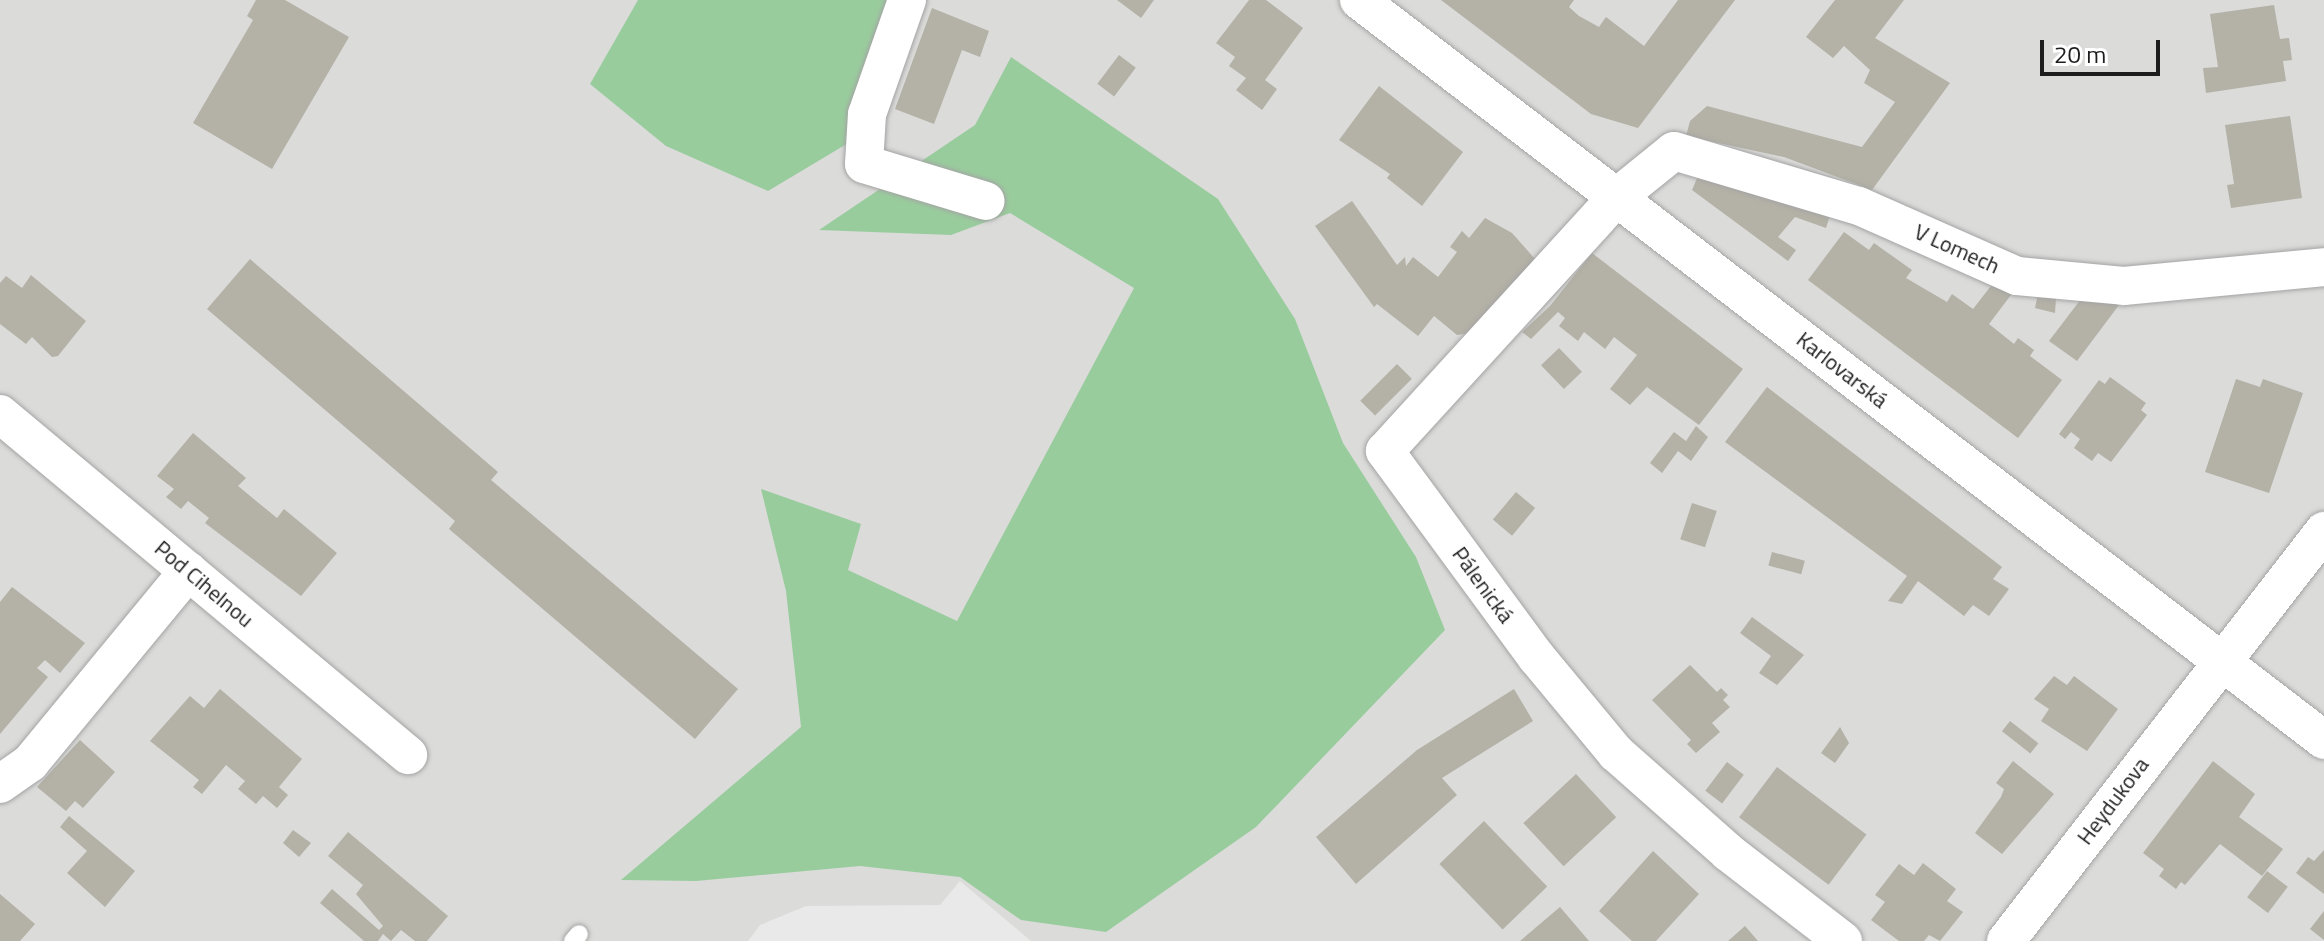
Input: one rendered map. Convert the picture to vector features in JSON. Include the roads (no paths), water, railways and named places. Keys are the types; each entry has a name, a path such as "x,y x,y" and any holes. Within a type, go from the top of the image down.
{"street":[{"path":"907,0 867,114 864,164 986,201"},
{"name":"Karlovarská","path":"1359,0 2324,740"},
{"name":"V Lomech","path":"1617,197 1674,151 1859,206 2017,276 2124,286 2324,267"},
{"name":"Pálenická","path":"1617,197 1385,451 1537,658 1616,753 1728,852 1843,941"},
{"name":"Pod Cihelnou","path":"0,414 408,755"},
{"name":"Heydukova","path":"2006,941 2220,661 2324,531"},
{"path":"0,784 30,763 188,571"}]}
